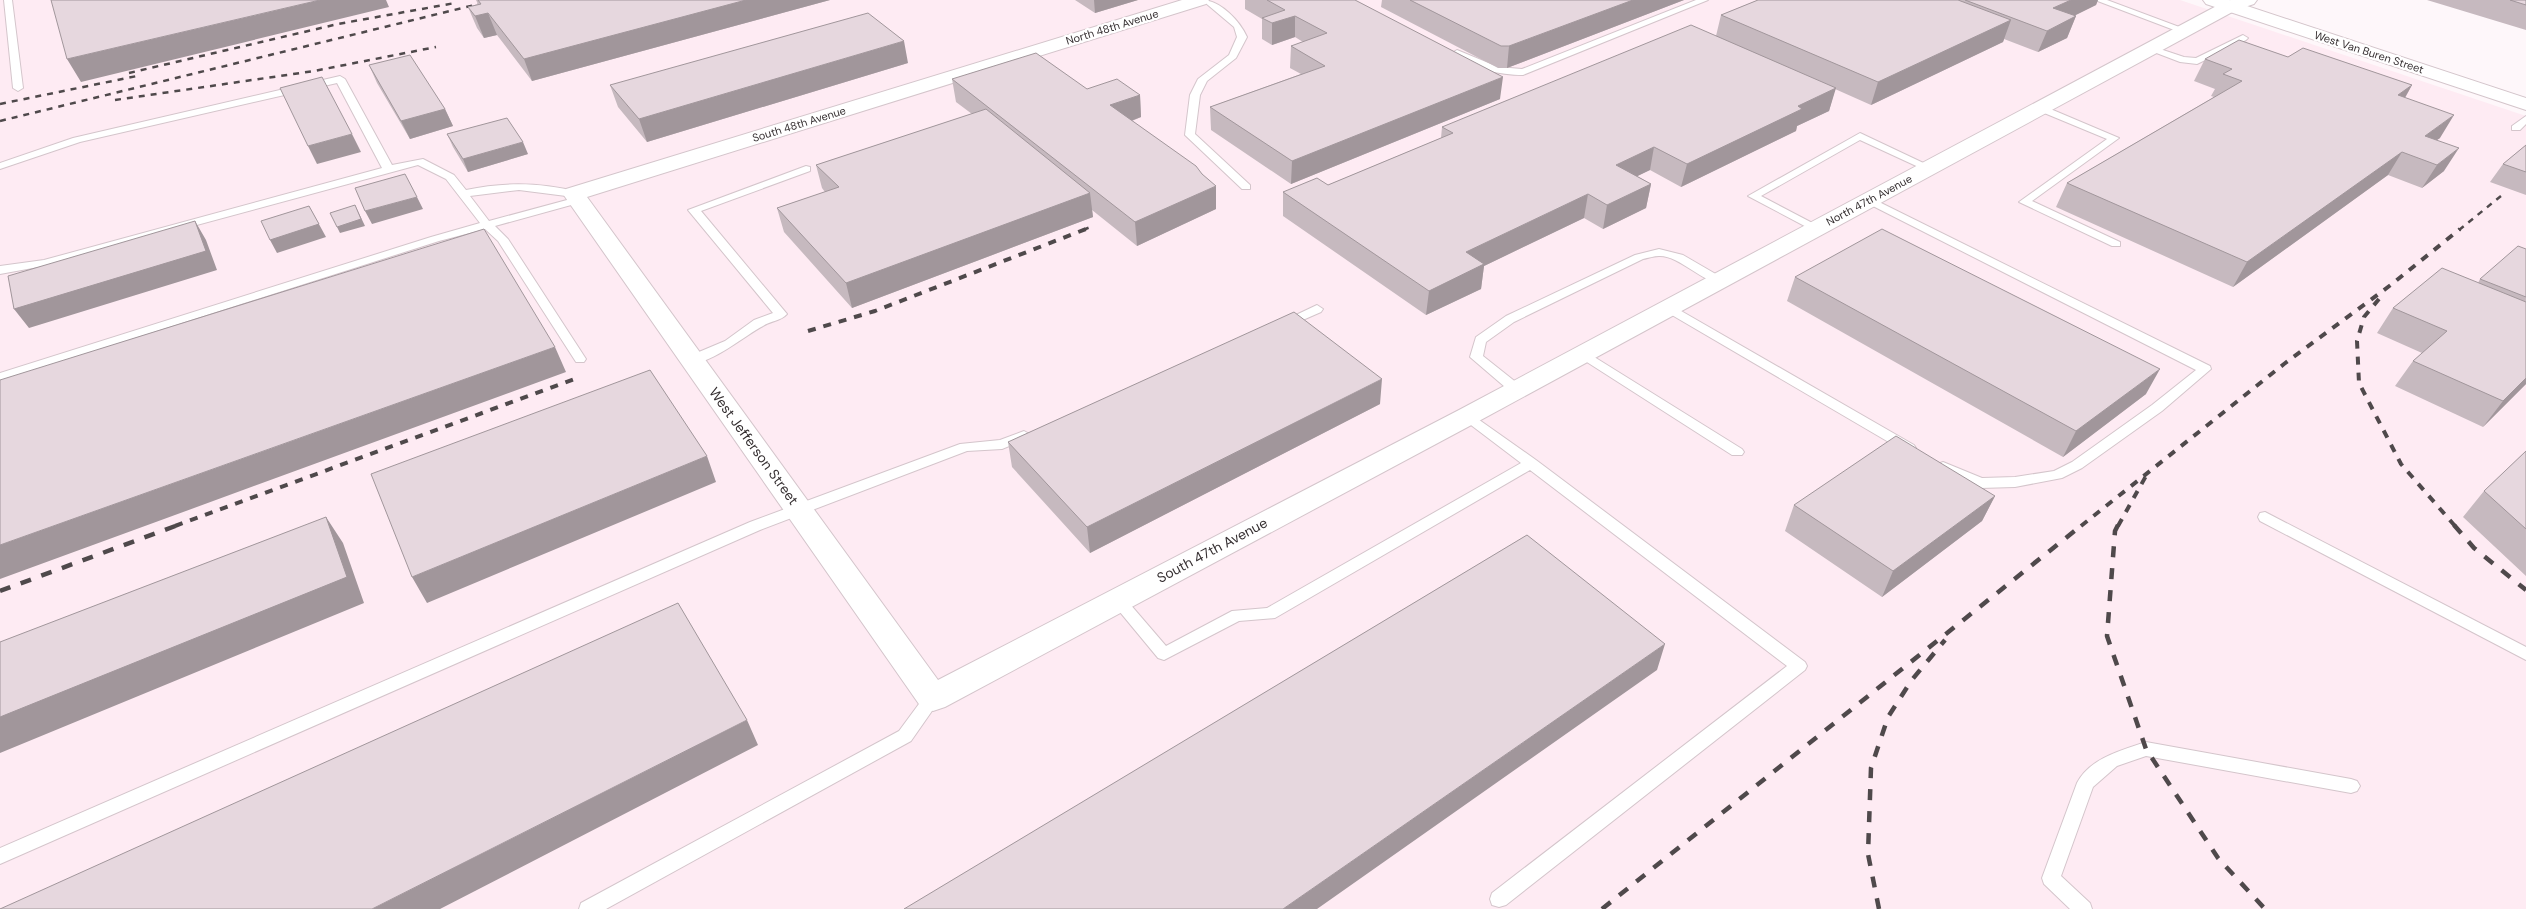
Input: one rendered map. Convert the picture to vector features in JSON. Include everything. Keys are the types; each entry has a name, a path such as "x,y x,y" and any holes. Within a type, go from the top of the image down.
{"street":[{"name":"North 48th Avenue","path":"1024,54 1200,0"},
{"name":"North 47th Avenue","path":"1492,403 2185,31 2230,2"},
{"name":"West Van Buren Street","path":"2230,2 2526,104"},
{"name":"South 48th Avenue","path":"576,197 1024,54"},
{"name":"West Jefferson Street","path":"576,197 933,698"},
{"name":"South 47th Avenue","path":"933,698 1492,403"}],"lane":[{"path":"8,0 18,88"},
{"path":"1206,0 1238,26 1242,37 1233,56 1203,79 1196,95 1190,135 1246,187"},
{"path":"1444,47 1486,68 1505,73 1523,72 1704,0"},
{"path":"2099,0 2185,31"},
{"path":"2151,49 2183,60 2197,61 2243,38"},
{"path":"0,166 77,140 340,79 389,170"},
{"path":"2041,108 2114,138 2024,202 2116,244"},
{"path":"2516,128 2526,119"},
{"path":"1816,229 1753,196 1860,136 1929,168"},
{"path":"0,270 45,263 419,161 450,177 487,225 502,240 580,359"},
{"path":"691,360 730,344 758,323 781,314 694,210 806,169"},
{"path":"463,194 489,187 530,186 576,197"},
{"path":"0,377 435,239 576,197"},
{"path":"1669,308 1923,456 1980,483 2014,482 2057,475 2077,465 2206,370 1869,200"},
{"path":"1499,899 1799,666 1531,463 1492,403 1476,357 1480,340 1510,319 1639,257 1659,252 1679,257 1720,280"},
{"path":"1272,328 1317,309"},
{"path":"1582,354 1737,452"},
{"path":"0,856 736,534 965,447 1002,444 1038,429"},
{"path":"1118,600 1164,654 1237,615 1270,614 1531,463"},
{"path":"2266,517 2526,654"},
{"path":"588,909 906,736 933,698"},
{"path":"2083,909 2050,878 2086,783 2111,761 2146,749 2351,786"}],"shaded area":[{"path":"0,0 2180,0 2526,116 2526,909 0,909"}],"building":[{"path":"51,0 320,0 67,59"},
{"path":"478,0 746,0 524,59 488,13 475,16 468,7 481,4"},
{"path":"1267,0 1355,0 1503,77 1292,161 1210,107 1325,66 1291,46 1327,33 1295,16 1272,23 1262,18 1285,10"},
{"path":"1410,0 1633,0 1509,46 1501,46"},
{"path":"1758,0 1958,0 2011,20 1878,82 1721,15"},
{"path":"1965,0 2071,0 2053,8 2076,16 2047,31"},
{"path":"2510,0 2526,0 2526,5"},
{"path":"868,13 904,41 639,119 610,85"},
{"path":"1691,25 1836,88 1798,106 1802,109 1687,164 1654,147 1616,165 1651,184 1607,205 1588,194 1466,252 1484,264 1429,291 1283,192 1317,178 1328,185 1453,133 1442,127"},
{"path":"2239,40 2288,57 2303,48 2412,85 2398,95 2454,115 2425,136 2459,148 2437,165 2402,152 2247,262 2067,183 2242,81 2223,74 2232,69 2205,59"},
{"path":"1036,53 1087,89 1117,79 1140,95 1110,105 1196,166 1216,186 1135,222 952,79"},
{"path":"410,55 445,109 401,121 369,65"},
{"path":"322,77 352,134 308,146 280,88"},
{"path":"986,109 1090,193 846,283 777,208 839,187 816,165"},
{"path":"507,118 523,142 463,159 447,134"},
{"path":"2526,145 2526,172 2503,164"},
{"path":"405,174 417,197 365,211 355,188"},
{"path":"355,205 361,219 337,227 330,213"},
{"path":"309,206 319,224 270,240 261,221"},
{"path":"195,221 206,251 14,309 8,276"},
{"path":"484,229 555,347 0,545 0,380"},
{"path":"1882,229 2160,369 2076,431 1795,277"},
{"path":"2518,246 2526,249 2526,297 2480,279"},
{"path":"2442,268 2526,302 2526,378 2503,401 2413,361 2447,331 2393,308"},
{"path":"1294,312 1382,379 1087,527 1008,442"},
{"path":"650,370 707,456 412,577 371,474"},
{"path":"1896,436 1995,496 1893,571 1794,505"},
{"path":"2526,451 2526,529 2484,491"},
{"path":"326,517 347,577 0,717 0,642"},
{"path":"1527,535 1665,644 1283,909 904,909"},
{"path":"678,603 747,720 372,909 0,909"}],"railway":[{"path":"0,121 495,0"},
{"path":"129,73 338,24 455,3"},
{"path":"115,100 314,71 436,47"},
{"path":"0,104 137,76"},
{"path":"2459,230 2501,196"},
{"path":"1083,230 1093,226"},
{"path":"808,331 875,311 1086,229"},
{"path":"2081,526 2284,364 2392,284 2460,229"},
{"path":"2379,299 2364,317 2357,341 2359,383 2401,464 2455,526"},
{"path":"175,526 580,377"},
{"path":"2118,526 2146,476"},
{"path":"0,591 178,525"},
{"path":"1602,909 2082,525"},
{"path":"2118,525 2115,531 2107,636 2146,749 2218,858 2265,909"},
{"path":"2454,525 2474,548 2526,590"},
{"path":"1879,909 1868,854 1871,768 1888,717 1911,681 1945,640"}]}
